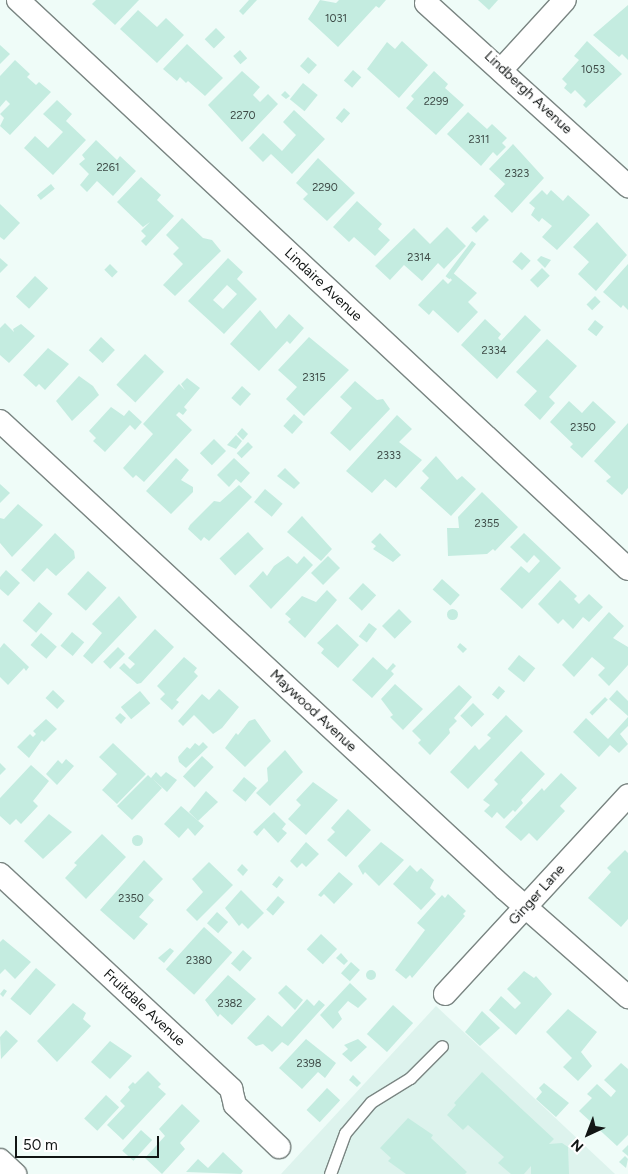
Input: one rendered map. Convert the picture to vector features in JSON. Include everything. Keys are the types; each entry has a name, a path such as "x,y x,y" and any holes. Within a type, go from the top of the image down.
{"street":[{"name":"Lindaire Avenue","path":"18,0 628,569"},
{"path":"502,69 565,0"},
{"name":"Lindbergh Avenue","path":"426,3 502,69 628,186"},
{"name":"Maywood Avenue","path":"0,421 526,906 628,997"},
{"name":"Ginger Lane","path":"445,994 628,796"},
{"name":"Fruitdale Avenue","path":"0,874 231,1089 235,1105 279,1147"},
{"path":"0,1160 15,1174"}],"lane":[{"path":"331,1173 345,1133 372,1102 410,1078 442,1046"}],"shaded area":[{"path":"436,1006 615,1174 281,1174"}],"building":[{"path":"96,0 139,0 115,25 92,4"},
{"path":"249,0 257,0 243,15 239,11"},
{"path":"320,0 336,3 339,0 386,0 379,8 376,6 338,47 308,19"},
{"path":"478,0 498,0 489,10"},
{"path":"628,5 628,60 622,54 619,57 593,35"},
{"path":"138,10 157,27 166,18 184,35 157,63 120,29"},
{"path":"216,28 225,37 214,49 205,39"},
{"path":"402,41 428,65 399,98 367,69 387,42 395,49"},
{"path":"587,41 622,74 586,108 583,105 586,101 575,90 571,94 564,88 567,84 562,79 579,60 574,56"},
{"path":"187,44 223,78 205,96 188,81 186,83 180,77 177,81 163,69"},
{"path":"0,45 10,54 0,64"},
{"path":"240,50 247,58 240,64 233,56"},
{"path":"308,57 317,65 309,74 300,66"},
{"path":"15,60 30,74 27,77 36,85 39,82 51,92 10,135 0,126 4,118 0,114 10,104 6,100 0,107 0,76"},
{"path":"353,70 361,77 352,88 344,81"},
{"path":"242,71 260,87 253,95 260,102 268,94 278,104 242,142 208,105"},
{"path":"434,71 448,84 445,88 464,105 436,135 406,108 414,99 411,96"},
{"path":"303,83 318,95 305,111 290,99"},
{"path":"285,91 290,96 286,99 281,95"},
{"path":"57,100 72,114 66,121 86,140 53,175 24,148 35,136 48,148 63,132 43,114"},
{"path":"344,108 350,113 342,123 336,118"},
{"path":"294,110 325,139 292,174 271,154 263,162 249,148 263,133 282,151 296,135 283,122"},
{"path":"468,112 487,129 492,124 507,138 502,143 506,147 497,156 493,152 481,166 447,134"},
{"path":"96,140 117,160 120,156 136,171 113,196 97,181 87,192 80,185 89,174 79,164 85,159 82,155"},
{"path":"513,144 544,178 512,213 494,196 505,184 489,169"},
{"path":"318,158 355,193 327,221 303,199 308,194 296,183"},
{"path":"141,177 161,195 157,200 174,216 146,246 141,241 146,236 141,231 150,222 143,227 117,202"},
{"path":"51,184 55,189 41,200 37,195"},
{"path":"542,190 547,195 551,190 563,201 568,195 590,215 557,250 542,237 552,226 542,218 539,222 531,215 535,208 529,203"},
{"path":"357,201 382,224 378,229 390,240 375,256 354,237 349,242 333,227"},
{"path":"0,204 20,223 4,240 0,237"},
{"path":"484,215 489,220 476,233 471,228"},
{"path":"182,218 203,238 212,240 221,251 175,296 163,285 183,264 173,254 179,248 166,235"},
{"path":"597,222 627,255 596,291 578,274 589,262 573,247"},
{"path":"447,227 466,246 444,269 438,263 422,281 404,265 390,280 375,266 414,228 430,244"},
{"path":"472,241 476,244 450,279 446,276"},
{"path":"521,252 531,261 522,270 512,262"},
{"path":"541,256 551,260 545,268 537,260"},
{"path":"0,258 8,265 0,273"},
{"path":"228,258 243,272 237,279 257,299 224,334 188,301","holes":["227,285 237,294 223,309 213,300"]},
{"path":"110,264 118,272 112,277 104,270"},
{"path":"628,264 628,310 623,305 621,308 603,292"},
{"path":"542,268 550,276 538,288 530,280"},
{"path":"452,272 477,293 468,302 478,312 458,333 433,310 429,315 418,305 443,279 448,284 452,280 448,276"},
{"path":"35,276 48,288 29,309 16,296"},
{"path":"595,296 601,302 592,310 587,304"},
{"path":"260,310 276,329 289,314 304,328 290,344 287,341 259,371 230,344"},
{"path":"525,315 541,330 497,379 461,345 485,319 501,334 498,338 501,341"},
{"path":"595,320 604,327 596,336 588,329"},
{"path":"5,323 14,332 13,329 21,324 35,336 9,363 0,355 0,328"},
{"path":"101,337 115,350 103,363 89,350"},
{"path":"309,337 349,370 304,416 286,399 297,387 278,370"},
{"path":"547,339 577,366 549,397 555,403 540,420 524,405 537,391 516,372"},
{"path":"48,348 69,364 45,390 39,384 36,387 23,375"},
{"path":"145,354 164,372 135,402 116,385"},
{"path":"79,376 93,386 99,395 72,421 56,401"},
{"path":"187,378 200,388 184,407 187,410 183,415 179,412 176,415 192,430 144,482 136,475 133,478 123,468 153,434 143,424 179,384 185,390 181,384"},
{"path":"355,381 377,400 383,399 390,409 350,451 330,433 352,408 340,397"},
{"path":"242,386 251,394 240,406 231,398"},
{"path":"569,401 582,413 593,401 616,422 582,458 570,447 573,444 550,422"},
{"path":"111,407 124,416 129,410 142,422 135,430 130,425 105,452 93,441 96,438 89,431"},
{"path":"294,414 303,422 292,434 283,426"},
{"path":"397,415 412,429 399,442 422,460 396,488 385,479 372,493 346,471"},
{"path":"628,423 628,488 622,495 606,481 611,477 594,461"},
{"path":"242,428 248,434 243,440 237,434"},
{"path":"236,435 242,441 236,449 227,445"},
{"path":"214,439 226,451 212,465 200,453"},
{"path":"248,442 253,447 242,458 237,453"},
{"path":"436,456 457,480 462,476 476,489 451,516 420,488 429,478 422,471"},
{"path":"176,458 189,470 181,480 193,487 193,492 171,514 146,491"},
{"path":"234,458 250,473 241,483 236,479 229,487 217,475"},
{"path":"285,468 300,483 294,489 277,476"},
{"path":"0,484 10,493 0,503"},
{"path":"239,485 252,497 209,541 204,537 201,541 188,529 190,525 214,501 220,502"},
{"path":"265,489 283,504 272,517 254,502"},
{"path":"482,492 518,527 495,551 493,549 487,554 448,556 447,528 459,528 458,517"},
{"path":"18,504 43,525 12,557 0,543 0,518 4,519"},
{"path":"302,516 332,549 321,561 287,532"},
{"path":"248,532 264,549 235,575 219,559"},
{"path":"55,533 74,551 75,558 56,576 47,568 34,582 21,570"},
{"path":"380,533 401,555 393,562 373,549 376,546 371,542"},
{"path":"524,533 561,568 522,609 500,589 521,566 529,573 540,561 534,555 527,563 510,547"},
{"path":"288,556 297,564 304,556 313,565 271,609 249,586 263,571 267,576 274,566"},
{"path":"328,556 340,568 323,585 311,573"},
{"path":"6,570 20,583 8,596 0,589 0,577"},
{"path":"88,571 107,588 86,611 67,594"},
{"path":"442,579 460,595 450,605 433,589"},
{"path":"560,580 577,596 574,599 579,604 589,594 603,607 589,622 583,617 573,629 563,619 558,624 538,604"},
{"path":"363,583 376,595 362,611 349,598"},
{"path":"327,590 337,600 305,638 288,622 291,619 285,614 302,596 316,602"},
{"path":"119,596 137,617 92,664 83,656 102,633 92,624"},
{"path":"39,602 53,614 36,633 23,621"},
{"path":"452,608 458,614 452,620 446,614"},
{"path":"399,609 412,622 395,639 382,626"},
{"path":"609,612 624,626 613,638 628,647 628,665 609,686 598,675 605,668 592,657 574,677 562,665"},
{"path":"369,623 377,629 367,643 359,637"},
{"path":"337,624 359,645 338,668 321,653 324,649 317,643"},
{"path":"155,629 174,647 141,683 137,684 119,668 124,663 130,669 135,664 128,658"},
{"path":"72,632 84,642 73,656 60,646"},
{"path":"41,633 57,647 46,659 31,645"},
{"path":"4,643 29,667 26,671 24,668 8,685 0,677 0,648"},
{"path":"460,643 467,649 463,653 457,647"},
{"path":"118,647 125,654 110,669 103,662"},
{"path":"519,655 535,668 524,682 508,669"},
{"path":"184,657 197,668 194,672 198,676 176,700 179,702 172,710 160,699 165,694 157,686"},
{"path":"373,657 387,670 393,663 396,666 391,671 394,674 372,698 352,680"},
{"path":"395,684 423,709 403,730 390,717 393,715 381,699"},
{"path":"459,685 472,697 454,718 457,721 449,729 450,733 430,755 418,743 421,740 412,731"},
{"path":"499,686 505,691 498,700 492,694"},
{"path":"219,689 239,707 222,728 213,734 194,715 183,726 178,721 202,694 209,700"},
{"path":"53,690 65,701 57,709 45,698"},
{"path":"617,690 628,701 628,716 609,699"},
{"path":"140,691 150,703 131,719 121,707"},
{"path":"605,697 608,700 592,715 589,713"},
{"path":"473,703 484,714 472,727 460,716"},
{"path":"120,713 126,718 121,724 115,718"},
{"path":"506,715 523,731 468,789 450,772 475,745 479,750 491,738 487,735"},
{"path":"628,717 628,726 620,734 628,744 619,753 610,745 599,757 573,732 586,718 608,739"},
{"path":"46,719 57,729 44,742 42,740 29,758 17,747 30,734 33,737 36,734 33,731"},
{"path":"255,719 271,741 245,767 225,748 236,733 238,735 249,721"},
{"path":"203,742 208,747 186,768 179,762 178,757 187,747 190,749 195,743 199,746"},
{"path":"113,743 146,774 117,804 102,790 117,774 99,757"},
{"path":"285,750 303,772 270,806 256,793 268,781 267,768"},
{"path":"521,751 545,774 521,800 523,803 515,812 513,810 504,819 497,812 492,818 484,811 490,805 483,800 498,784 494,780"},
{"path":"202,756 214,767 195,787 183,776"},
{"path":"66,759 74,766 57,785 46,774 58,760 62,764"},
{"path":"0,763 6,769 0,775"},
{"path":"31,765 49,781 33,801 38,806 21,824 16,819 10,825 0,816 0,798"},
{"path":"156,772 161,777 166,772 177,780 167,792 153,779 162,788 132,820 117,806 148,775 151,778"},
{"path":"561,773 577,788 560,806 565,811 537,841 529,833 521,841 505,827 542,788 544,791"},
{"path":"244,777 257,788 245,802 232,791"},
{"path":"313,782 338,800 306,835 288,819 301,805 296,800"},
{"path":"206,791 218,802 198,821 189,812"},
{"path":"181,806 204,826 195,836 188,828 179,838 164,824"},
{"path":"348,809 371,830 346,857 327,840 335,832 331,828"},
{"path":"274,812 286,824 282,829 287,833 278,843 264,828 257,836 253,832"},
{"path":"49,814 72,832 43,859 24,841"},
{"path":"102,834 126,857 86,899 65,878 77,865 74,863"},
{"path":"135,835 139,835 142,840 141,844 135,845 132,842 132,838"},
{"path":"306,842 319,854 306,867 302,863 297,868 290,861"},
{"path":"381,842 404,860 379,886 365,872 363,875 358,866"},
{"path":"625,850 628,853 628,919 621,927 588,898 611,872 607,868"},
{"path":"144,860 163,879 148,895 154,900 139,917 148,924 134,940 100,910"},
{"path":"209,862 233,885 197,921 186,910 203,892 192,879"},
{"path":"242,864 248,870 243,876 237,870"},
{"path":"410,865 417,872 421,868 434,880 430,888 436,894 421,910 393,884"},
{"path":"339,872 353,884 334,904 324,894 321,897 318,895"},
{"path":"279,876 284,880 277,888 272,885"},
{"path":"241,890 264,913 248,929 242,923 239,926 225,908"},
{"path":"448,894 466,911 463,914 465,916 412,978 410,975 406,979 395,970 425,930 417,923 442,895 445,898"},
{"path":"278,896 285,902 273,915 266,910"},
{"path":"217,912 228,922 218,933 207,923"},
{"path":"204,927 232,952 194,995 166,969"},
{"path":"321,934 337,949 323,964 307,949"},
{"path":"3,939 31,962 15,979 5,969 0,974 0,942"},
{"path":"170,948 174,951 164,963 158,958"},
{"path":"243,950 252,958 240,971 231,963"},
{"path":"341,953 348,961 344,965 336,958"},
{"path":"351,962 360,970 350,981 341,973"},
{"path":"36,968 56,985 30,1015 10,999"},
{"path":"371,970 376,975 371,980 366,975"},
{"path":"524,971 534,978 536,976 552,994 516,1035 489,1010 501,996 515,1009 521,1003 507,989"},
{"path":"228,975 256,999 232,1025 220,1014 218,1017 205,1000"},
{"path":"350,983 367,999 358,1008 348,1001 338,1012 342,1019 333,1029 320,1015"},
{"path":"286,985 303,1000 295,1010 278,993"},
{"path":"4,989 7,991 3,997 0,994"},
{"path":"307,999 314,1006 319,1000 325,1005 288,1046 282,1042 272,1052 263,1044 256,1046 247,1038 268,1015 282,1027"},
{"path":"73,1003 86,1013 83,1019 91,1026 57,1062 37,1041"},
{"path":"393,1005 413,1023 387,1052 367,1034"},
{"path":"568,1009 597,1032 581,1052 592,1066 578,1081 563,1067 572,1058 546,1032"},
{"path":"482,1011 500,1028 480,1046 465,1032"},
{"path":"6,1030 18,1041 1,1059 0,1037"},
{"path":"306,1039 336,1063 325,1078 318,1072 302,1089 279,1068"},
{"path":"358,1039 367,1047 351,1062 342,1054 348,1049 344,1045"},
{"path":"110,1041 132,1056 110,1079 91,1062"},
{"path":"621,1063 628,1069 628,1135 617,1146 579,1111 592,1098 587,1094 597,1084 611,1097 616,1091 604,1080"},
{"path":"148,1071 161,1084 158,1087 166,1094 123,1140 107,1125 125,1106 120,1101 130,1090 128,1087 133,1082 135,1084"},
{"path":"482,1072 554,1139 549,1144 562,1143 568,1147 569,1174 531,1174 531,1166 524,1174 511,1174 498,1163 504,1157 468,1125 463,1130 447,1115 456,1105 454,1103"},
{"path":"353,1075 361,1083 357,1087 349,1080"},
{"path":"544,1083 569,1103 556,1117 536,1099 542,1092 539,1088"},
{"path":"327,1088 340,1100 320,1122 307,1110"},
{"path":"106,1095 119,1107 97,1131 84,1118"},
{"path":"182,1104 200,1121 180,1143 185,1149 162,1174 145,1158 165,1136 159,1129"},
{"path":"408,1118 433,1135 431,1138 467,1172 465,1174 406,1174 388,1161 391,1158 380,1148"},
{"path":"141,1130 152,1140 133,1161 122,1151"},
{"path":"628,1145 628,1156 622,1151"},
{"path":"223,1152 243,1171 241,1174 186,1172 198,1159 208,1168"},
{"path":"625,1156 628,1159 626,1168 619,1162"}]}
